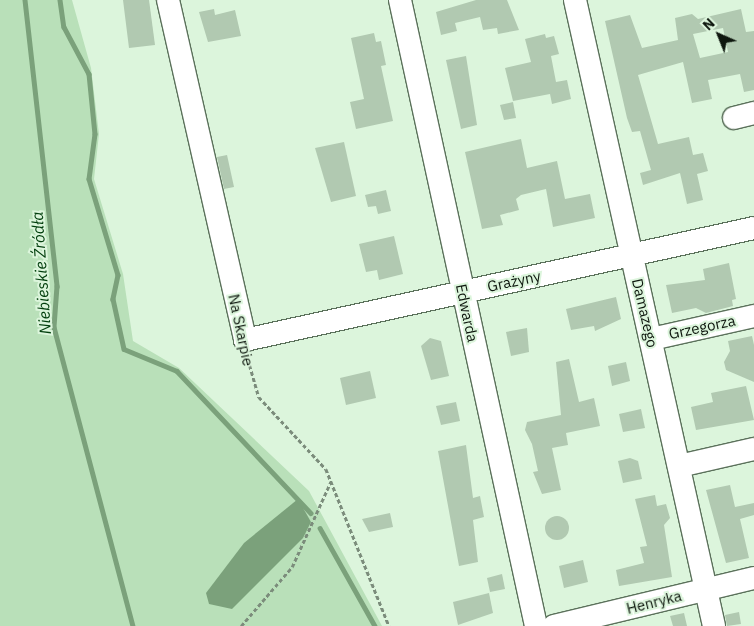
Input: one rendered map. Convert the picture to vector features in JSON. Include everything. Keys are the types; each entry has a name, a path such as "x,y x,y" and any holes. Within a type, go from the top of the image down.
{"street":[{"name":"Na Skarpie","path":"168,0 245,340"},
{"name":"Edwarda","path":"400,0 536,626"},
{"name":"Damazego","path":"575,0 714,626"},
{"name":"Grażyny","path":"245,340 754,228"},
{"name":"Grzegorza","path":"651,339 754,316"},
{"path":"679,466 754,449"},
{"name":"Henryka","path":"554,626 754,578"}],"path":[{"name":"Na Skarpie","path":"245,340 259,397 331,480 389,626"},
{"path":"241,626 292,566 331,480"}],"shaded area":[{"path":"0,0 72,0 91,68 99,134 94,179 123,274 133,341 179,368 309,491 382,626 0,626"},
{"path":"298,499 311,522 303,538 232,609 209,604 206,593 244,543"}],"building":[{"path":"123,0 149,0 155,45 129,48"},
{"path":"476,0 507,0 519,30 498,34 497,28 483,30 480,17 455,23 457,31 441,35 436,12"},
{"path":"214,9 215,15 235,10 241,36 208,42 199,12"},
{"path":"741,9 746,32 754,31 754,90 744,92 740,74 708,80 712,99 692,103 683,62 638,75 658,144 689,137 693,155 703,153 708,171 697,174 703,200 687,204 680,173 643,185 640,173 651,170 640,131 632,132 627,118 605,21 630,15 642,48 678,40 675,18 692,14 698,19","holes":["723,28 728,52 700,58 693,34"]},
{"path":"374,33 376,42 381,41 386,65 381,66 393,121 356,129 350,102 364,99 351,38"},
{"path":"545,34 546,38 554,36 559,54 551,56 556,82 567,80 571,99 552,104 550,94 513,101 505,68 531,62 525,39"},
{"path":"466,56 477,125 461,129 446,60"},
{"path":"513,102 516,118 504,120 500,105"},
{"path":"521,139 527,168 557,161 565,199 590,194 595,218 553,227 546,189 521,195 516,199 519,210 500,215 503,225 482,229 465,152"},
{"path":"344,142 356,196 331,202 315,148"},
{"path":"227,155 234,187 224,189 217,157"},
{"path":"386,190 391,211 378,214 376,206 368,207 365,195"},
{"path":"394,236 403,274 379,280 377,270 366,272 359,244"},
{"path":"729,263 736,299 732,300 733,306 706,313 696,308 672,313 666,285 705,280 703,269"},
{"path":"616,297 621,319 595,331 594,326 571,330 566,309"},
{"path":"527,328 529,352 511,356 506,332"},
{"path":"752,336 754,345 754,382 726,370 724,362 730,351 728,341"},
{"path":"430,338 441,341 449,376 431,380 421,346"},
{"path":"569,359 579,402 594,398 600,426 566,433 568,445 552,448 561,490 542,494 533,472 538,471 532,444 525,430 527,422 561,415 556,362"},
{"path":"626,362 630,381 612,386 608,366"},
{"path":"370,371 376,398 346,405 340,378"},
{"path":"746,386 754,420 696,430 691,407 713,402 711,393"},
{"path":"456,402 460,421 441,425 436,406"},
{"path":"641,409 645,428 623,432 619,414"},
{"path":"466,445 473,498 480,496 484,517 473,520 478,562 459,566 438,451"},
{"path":"630,458 638,461 642,479 623,483 618,461"},
{"path":"730,485 735,507 754,503 754,515 740,519 749,558 726,563 706,490"},
{"path":"655,495 657,506 666,504 670,518 664,525 672,577 619,586 616,570 644,563 640,547 647,546 635,499"},
{"path":"390,513 393,527 369,532 362,519"},
{"path":"552,516 562,516 569,523 569,533 562,540 552,540 545,533 545,523"},
{"path":"583,560 588,582 564,588 559,566"},
{"path":"502,574 505,589 490,592 487,578"},
{"path":"489,593 493,613 458,625 453,602"},
{"path":"739,612 741,624 727,626 725,615"},
{"path":"684,613 687,626 673,626 670,616"}],"waterway":[{"name":"Niebieskie Źródła","path":"25,0 57,286 54,327 133,626"},
{"path":"60,0 64,27 89,74 95,134 89,179 118,275 113,299 124,349 177,371 311,513"},
{"path":"320,528 375,626"}]}
